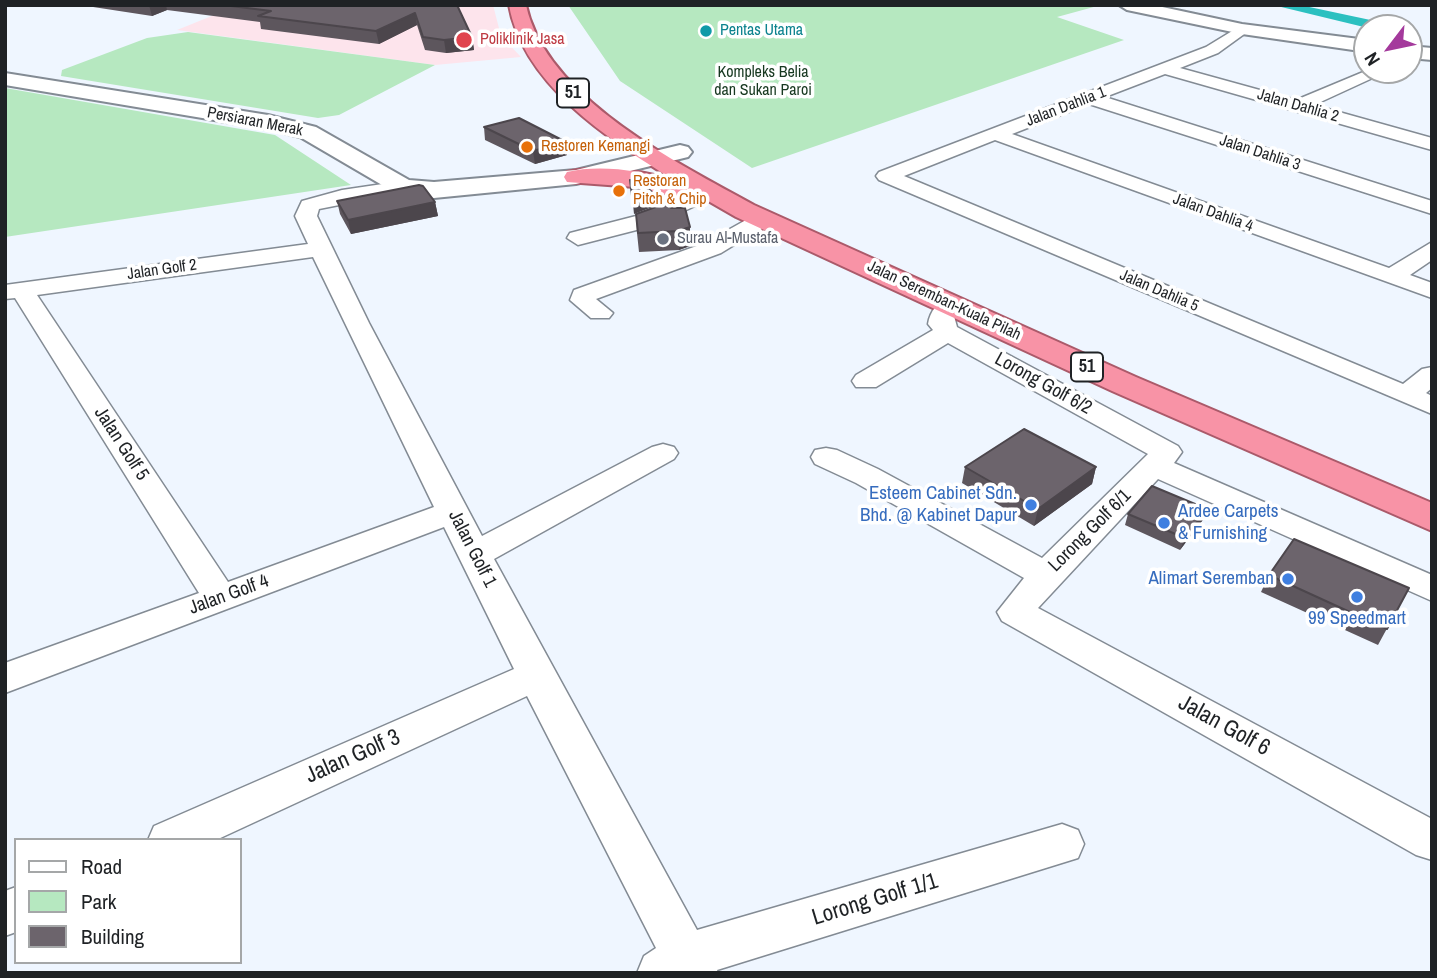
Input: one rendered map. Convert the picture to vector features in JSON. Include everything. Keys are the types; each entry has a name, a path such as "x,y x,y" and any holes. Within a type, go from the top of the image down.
{"highway":[{"name":"Jalan Seremban-Kuala Pilah","path":"517,5 525,34 579,86 637,123 669,155 754,215 883,274 949,319 1432,518"},
{"path":"579,86 611,144 611,155 587,174"},
{"name":"Jalan Seremban-Kuala Pilah","path":"669,155 828,229 1432,489"},
{"path":"587,174 659,182 703,195 754,215"},
{"path":"828,229 820,232 820,235 876,262 883,268 883,274"}],"street":[{"path":"1127,5 1242,29 1353,44"},
{"name":"Jalan Dahlia 1","path":"886,176 1212,50 1242,29"},
{"name":"Jalan Dahlia 2","path":"1165,69 1432,144"},
{"name":"Persiaran Merak","path":"5,79 268,122 308,132 350,153 403,187 434,190 587,174 669,155"},
{"path":"1297,106 1353,82"},
{"name":"Jalan Dahlia 3","path":"1089,98 1432,208"},
{"name":"Jalan Dahlia 4","path":"995,134 1432,291"},
{"name":"Jalan Dahlia 5","path":"886,176 1432,406"},
{"name":"Jalan Golf 1","path":"403,187 342,196 309,205 306,216 319,248 681,967"},
{"path":"578,238 653,219 703,195"},
{"path":"600,313 582,300 583,295 713,248 754,215"},
{"name":"Jalan Golf 2","path":"14,291 319,248"},
{"path":"1391,277 1432,249"},
{"name":"Jalan Golf 5","path":"14,291 220,598"},
{"path":"866,381 927,342 949,319"},
{"name":"Lorong Golf 6/2","path":"949,319 1160,458 1432,589"},
{"path":"1406,394 1432,375"},
{"path":"474,555 663,453"},
{"path":"826,457 867,476 1046,575"},
{"name":"Lorong Golf 6/1","path":"1015,612 1046,575 1160,458"},
{"name":"Jalan Golf 4","path":"5,678 453,512"},
{"name":"Jalan Golf 6","path":"1015,612 1432,841"},
{"name":"Jalan Golf 3","path":"174,838 536,675"},
{"name":"Lorong Golf 1/1","path":"681,967 1062,844"}],"shaded area":[{"path":"239,5 493,5 501,36 521,57 435,65 177,30"}],"green space":[{"name":"Kompleks Belia dan Sukan Paroi","path":"568,5 1101,5 1057,17 1124,40 752,168 620,81"},
{"path":"188,32 435,65 339,115 318,118 61,76 62,70 147,38"},
{"path":"5,88 275,135 351,185 5,237"}],"water":[{"path":"1273,5 1300,5 1353,16 1353,24"}],"building":[{"path":"223,5 457,5 472,37 444,40 423,37 415,13 376,31 258,16 271,11"},
{"path":"519,118 566,142 533,151 484,127"},
{"path":"630,180 643,182 655,196 633,204"},
{"path":"423,186 435,202 348,220 337,201"},
{"path":"667,203 671,208 685,208 690,227 678,231 638,233 636,214"},
{"name":"Esteem Cabinet Sdn. Bhd. @ Kabinet Dapur","path":"1024,429 1096,467 1038,509 965,467"},
{"name":"Ardee Carpets & Furnishing","path":"1152,486 1207,509 1185,538 1128,514"},
{"path":"1294,539 1409,588 1387,629 1269,575"}],"place":[{"name":"Pentas Utama","path":"706,31"},
{"name":"Poliklinik Jasa","path":"464,40"},
{"name":"Restoren Kemangi","path":"527,147"},
{"name":"Restoran Pitch & Chip","path":"619,191"},
{"name":"Surau Al-Mustafa","path":"663,239"},
{"name":"Esteem Cabinet Sdn. Bhd. @ Kabinet Dapur","path":"1031,505"},
{"name":"Ardee Carpets & Furnishing","path":"1164,523"},
{"name":"Alimart Seremban","path":"1288,579"},
{"name":"99 Speedmart","path":"1357,597"}]}
